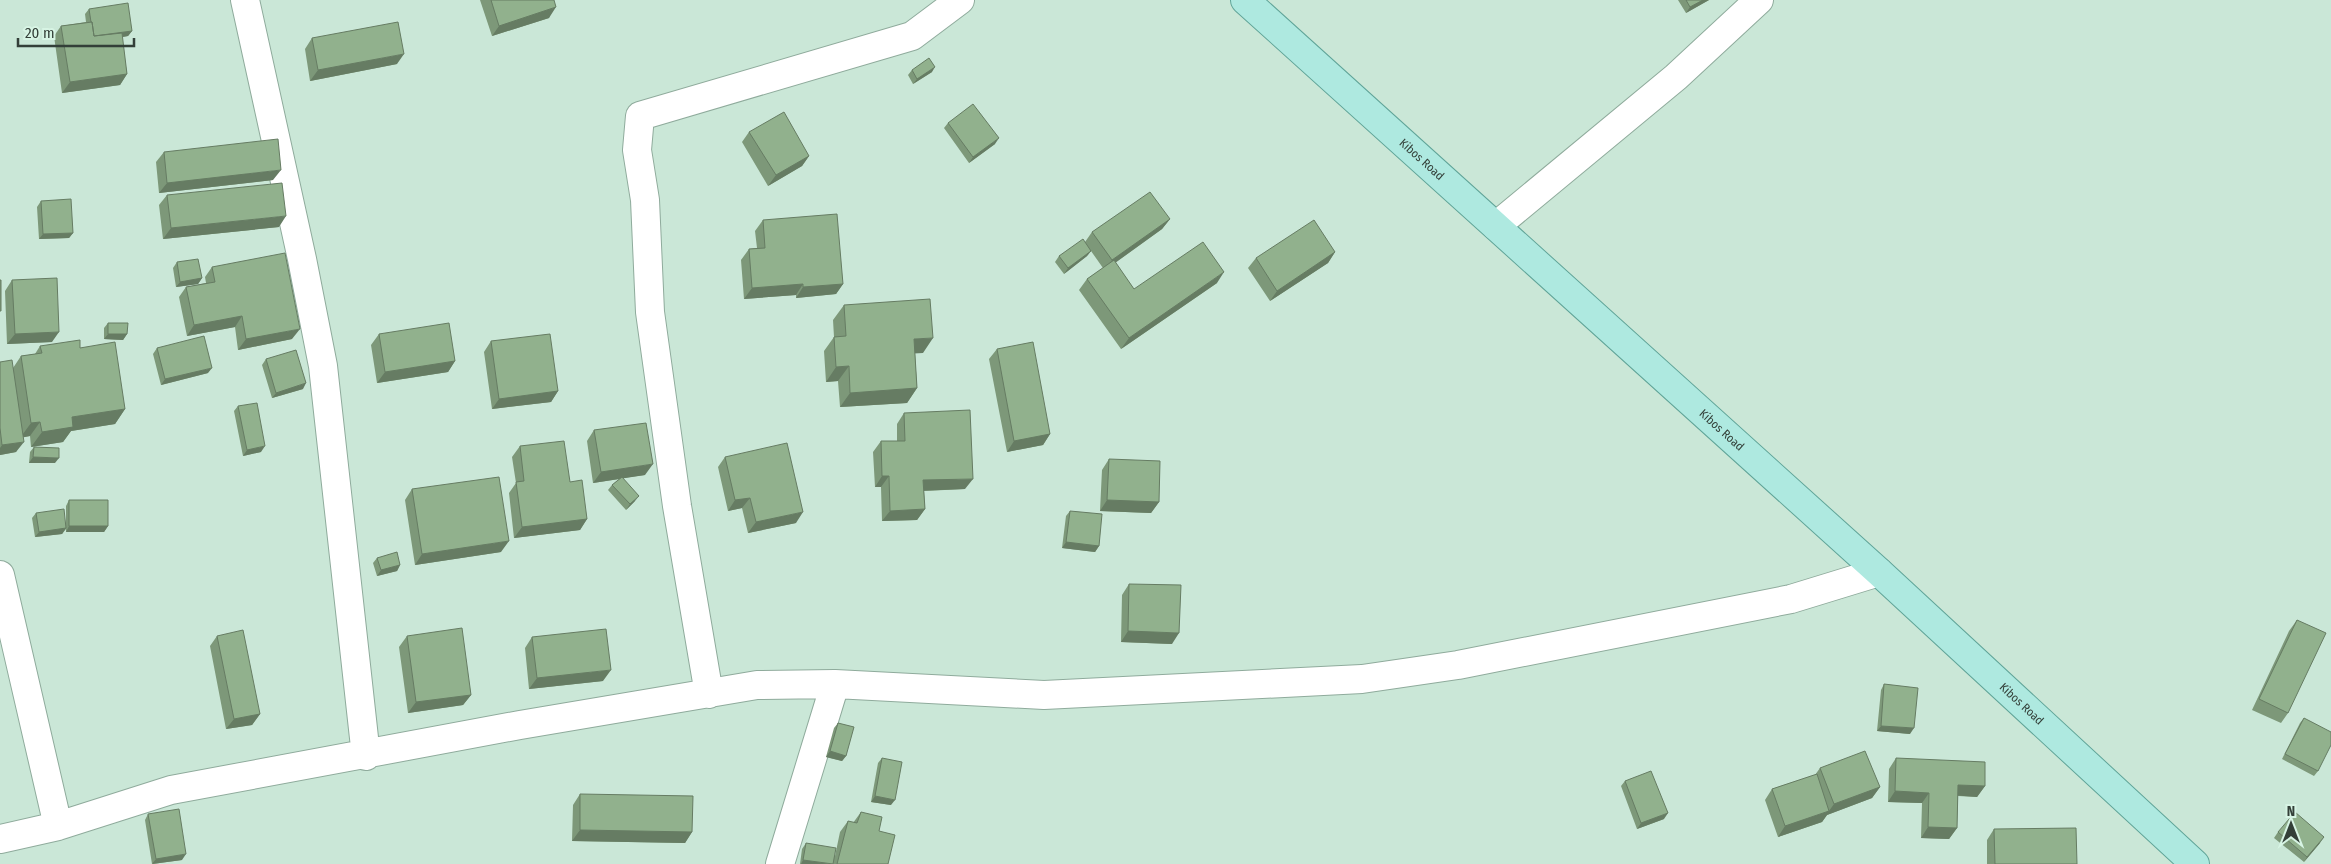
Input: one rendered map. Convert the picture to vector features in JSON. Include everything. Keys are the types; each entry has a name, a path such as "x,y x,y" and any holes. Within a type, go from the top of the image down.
{"main road":[{"name":"Kibos Road","path":"1245,0 1879,572 2195,864"}],"street":[{"path":"245,0 302,259 323,366 366,756"},
{"path":"709,694 677,506 650,312 645,200 637,150 640,116 912,36 960,0"},
{"path":"1496,226 1676,77 1760,0"},
{"path":"0,839 58,826 171,790 366,756 520,725 757,685 835,684 1044,695 1362,679 1458,666 1781,600 1879,572"},
{"path":"0,575 58,826"},
{"path":"780,864 835,684"}],"building":[{"path":"491,0 554,0 556,7 499,26"},
{"path":"1686,0 1703,0 1690,7"},
{"path":"128,3 132,31 94,36 89,9"},
{"path":"92,22 94,36 122,33 127,74 70,82 61,26"},
{"path":"398,22 404,54 318,70 312,38"},
{"path":"929,58 935,67 917,79 912,70"},
{"path":"973,104 999,138 973,157 948,123"},
{"path":"784,112 809,156 776,175 749,132"},
{"path":"278,139 281,170 167,183 164,152"},
{"path":"282,183 286,216 171,228 167,195"},
{"path":"1150,192 1170,219 1112,260 1092,232"},
{"path":"71,199 73,233 43,234 41,201"},
{"path":"837,214 843,284 803,287 803,284 752,288 749,249 765,248 763,220"},
{"path":"1314,220 1335,252 1277,291 1256,258"},
{"path":"1083,239 1091,251 1068,268 1059,256"},
{"path":"1203,242 1224,272 1129,338 1087,279 1114,260 1134,289"},
{"path":"285,253 300,329 246,339 242,316 194,325 186,287 215,282 212,267"},
{"path":"198,259 202,278 180,282 177,262"},
{"path":"57,278 59,332 15,334 12,280"},
{"path":"1,280 1,311 0,311"},
{"path":"930,299 933,338 914,339 917,388 850,393 849,366 836,367 834,337 846,336 844,305"},
{"path":"108,323 128,323 127,334 108,334"},
{"path":"449,323 455,361 385,372 379,334"},
{"path":"550,334 558,391 499,399 491,341"},
{"path":"204,336 212,368 165,379 157,348"},
{"path":"80,340 80,348 115,342 125,409 72,417 73,427 42,432 40,422 31,423 21,356 42,353 40,346"},
{"path":"1033,342 1050,434 1014,441 997,349"},
{"path":"296,350 306,383 276,393 266,359"},
{"path":"12,360 24,442 2,445 0,428 0,362"},
{"path":"257,403 265,446 247,450 238,406"},
{"path":"970,410 973,479 923,480 925,509 890,511 889,476 882,476 881,441 905,441 904,413"},
{"path":"646,423 653,464 601,472 594,430"},
{"path":"564,441 570,482 582,480 587,519 522,527 516,482 524,481 520,446"},
{"path":"787,443 803,512 756,522 750,498 735,500 725,457"},
{"path":"34,447 59,448 59,458 33,457"},
{"path":"1109,459 1160,461 1159,502 1107,500"},
{"path":"499,477 509,541 422,554 412,489"},
{"path":"622,477 639,496 630,504 612,485"},
{"path":"69,500 108,500 108,526 69,526"},
{"path":"64,509 66,528 39,532 36,513"},
{"path":"1070,511 1102,514 1099,546 1066,542"},
{"path":"397,552 400,565 381,570 377,558"},
{"path":"1129,584 1181,585 1179,633 1128,631"},
{"path":"2297,620 2326,633 2288,713 2259,699"},
{"path":"462,628 471,695 416,702 407,636"},
{"path":"606,629 611,670 537,678 532,637"},
{"path":"243,630 260,714 234,719 217,636"},
{"path":"1884,684 1918,688 1914,728 1881,726"},
{"path":"2304,718 2331,732 2331,745 2318,771 2285,754"},
{"path":"838,723 854,727 846,756 830,751"},
{"path":"1865,751 1880,787 1834,804 1820,768"},
{"path":"882,758 902,762 895,800 875,796"},
{"path":"1896,758 1985,762 1985,786 1958,785 1957,828 1928,827 1929,793 1895,791"},
{"path":"1651,771 1668,813 1641,823 1625,781"},
{"path":"1817,774 1829,811 1785,826 1772,789"},
{"path":"580,794 693,796 692,832 580,830"},
{"path":"179,809 186,854 156,859 148,814"},
{"path":"861,812 882,817 879,831 895,835 888,864 837,864 848,821 857,823"},
{"path":"2295,812 2324,837 2307,857 2278,832"},
{"path":"2076,828 2077,864 1995,864 1994,829"},
{"path":"806,843 836,848 833,864 803,860"}]}
